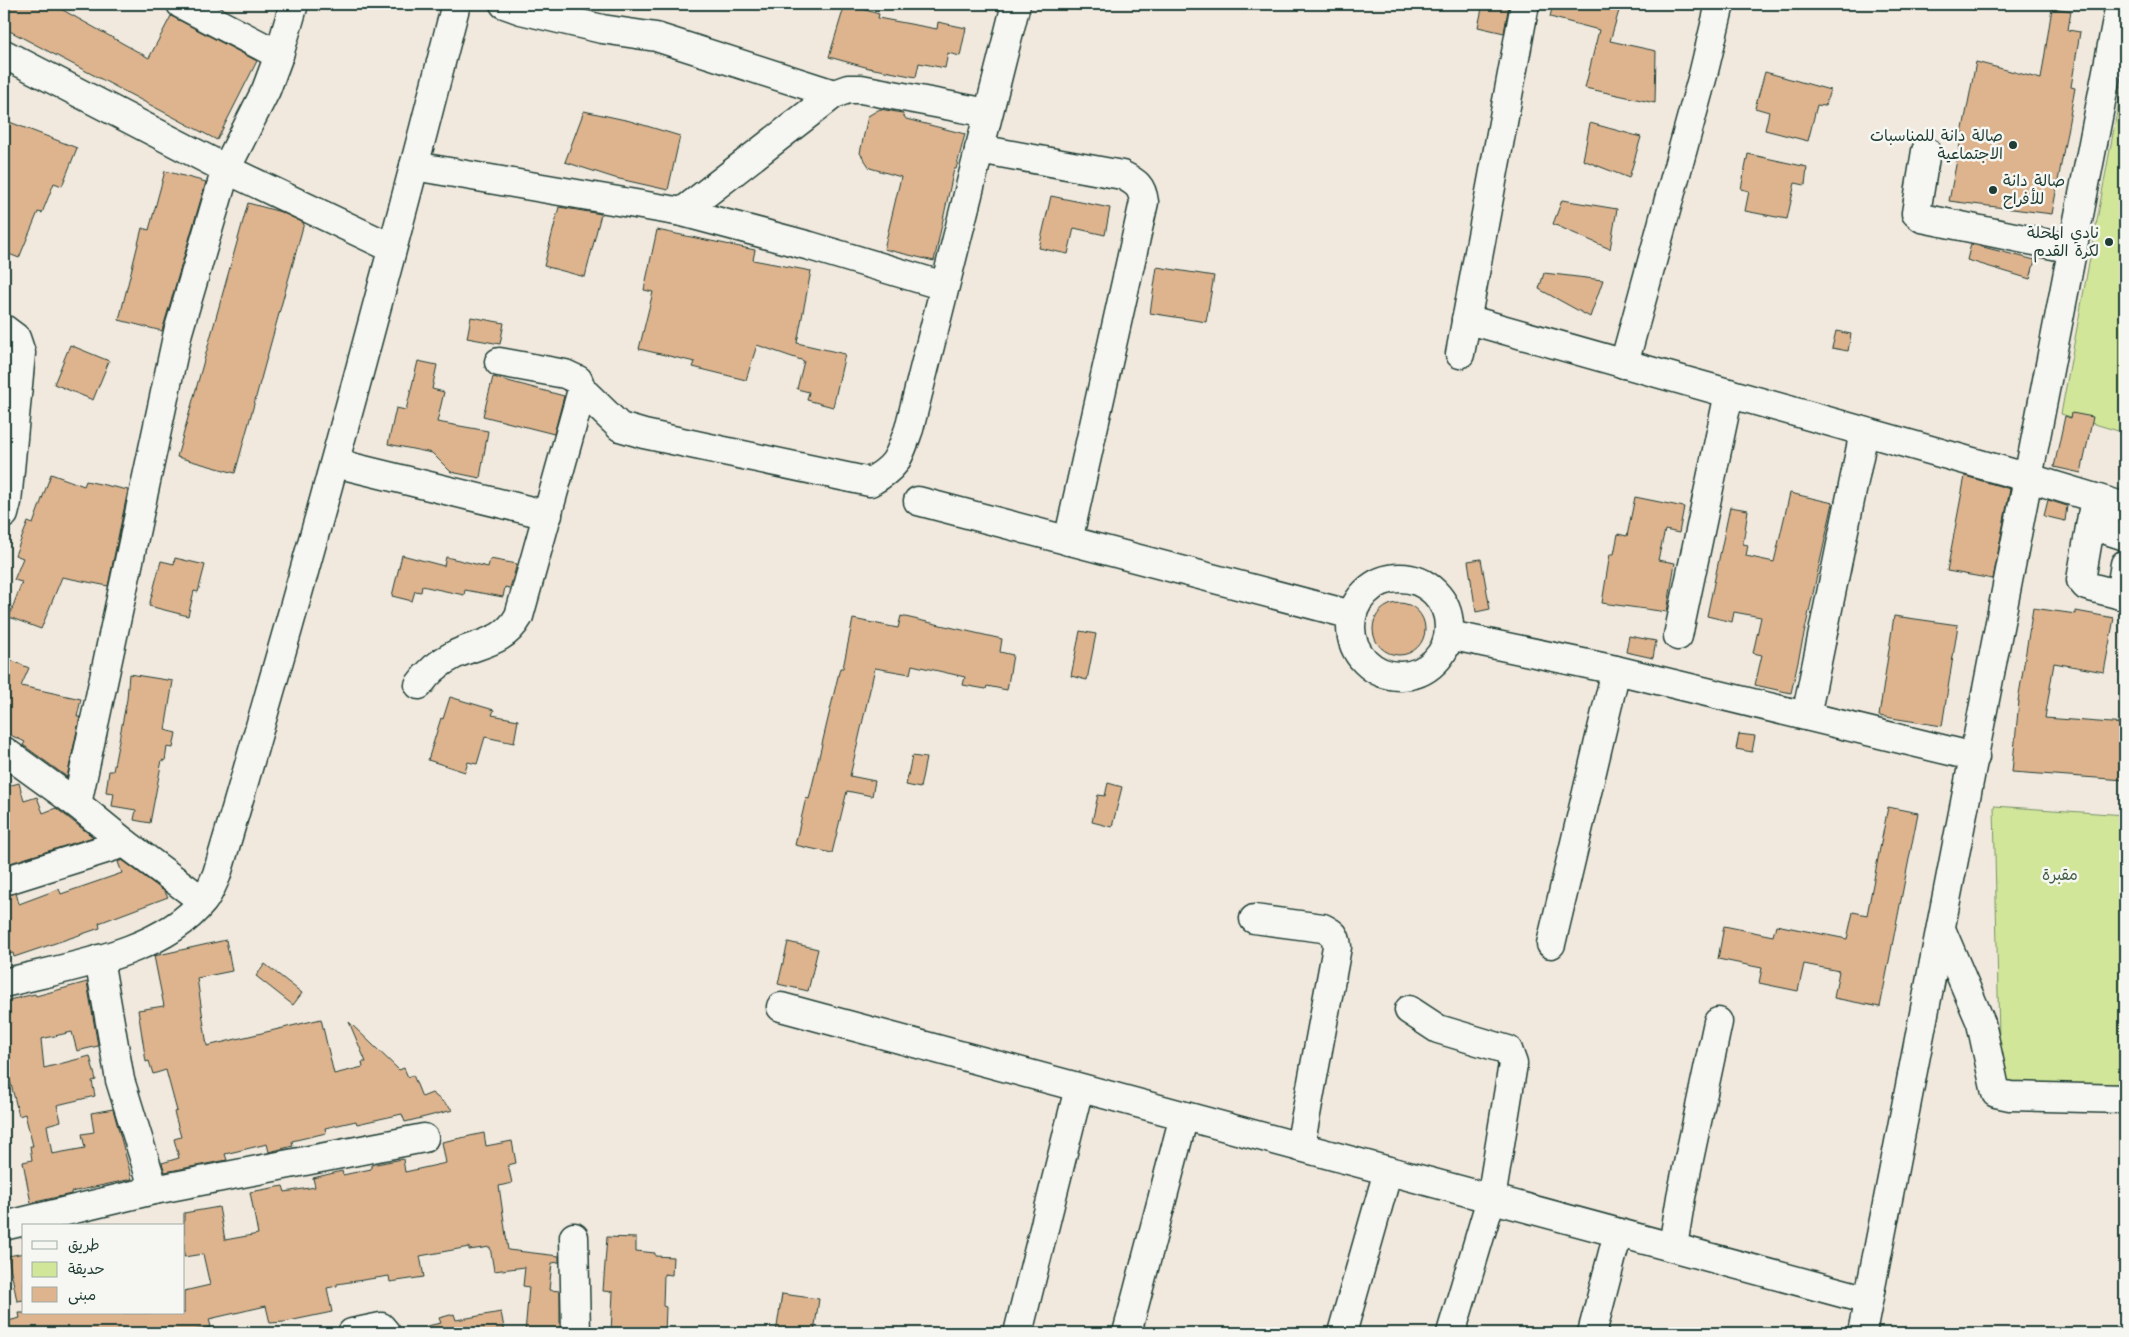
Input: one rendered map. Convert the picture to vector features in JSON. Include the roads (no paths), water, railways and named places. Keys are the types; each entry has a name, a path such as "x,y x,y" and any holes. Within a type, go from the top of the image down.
{"street":[{"path":"181,4 280,54"},
{"path":"77,804 178,332 226,169 266,90 280,54 294,4"},
{"path":"4,982 124,953 177,926 203,901 217,874 335,463 456,4"},
{"path":"504,4 602,29 656,37 834,94"},
{"path":"499,362 565,374 578,380 582,390 620,427 644,434 870,482 887,472 898,461 908,429 1016,4"},
{"path":"1460,354 1525,4"},
{"path":"1624,364 1703,75 1720,4"},
{"path":"1862,1333 2120,4"},
{"path":"4,54 226,169 392,248"},
{"path":"682,212 824,104 834,94 848,89 861,89 988,112"},
{"path":"979,149 1122,175 1136,182 1142,190 1144,202 1068,540"},
{"path":"1926,151 1916,213 1922,218 2073,249"},
{"path":"414,166 682,212 801,244 944,286"},
{"path":"1466,319 2029,478 2125,507"},
{"path":"4,330 16,338 21,353 5,505"},
{"path":"419,685 430,671 453,655 502,637 512,628 519,616 582,390"},
{"path":"1678,636 1728,393"},
{"path":"1806,716 1864,432"},
{"path":"335,463 548,515"},
{"path":"2096,498 2082,580 2086,586 2123,596 2125,564"},
{"path":"918,501 1352,616"},
{"path":"2091,525 2125,536"},
{"path":"1395,578 1410,579 1424,584 1436,593 1444,606 1449,620 1449,635 1444,650 1434,662 1421,671 1406,676 1390,675 1376,670 1364,660 1355,646 1351,631 1352,616 1358,602 1380,582 1395,578"},
{"path":"1449,635 1616,670 1975,757"},
{"path":"1551,944 1616,670"},
{"path":"4,750 203,901"},
{"path":"4,881 125,843"},
{"path":"1254,919 1322,928 1333,933 1336,938 1335,957 1300,1147"},
{"path":"1941,929 1981,1023 1996,1093 2010,1096 2125,1099"},
{"path":"99,959 120,1080 154,1190"},
{"path":"781,1007 1868,1300"},
{"path":"1409,1010 1438,1029 1508,1050 1512,1064 1491,1199 1451,1333"},
{"path":"1673,1246 1681,1197 1718,1022"},
{"path":"1018,1333 1079,1088"},
{"path":"1127,1333 1184,1116"},
{"path":"4,1226 154,1190 424,1138"},
{"path":"1342,1333 1388,1171"},
{"path":"1592,1333 1618,1233"},
{"path":"574,1238 576,1333"},
{"path":"352,1333 381,1327 386,1333"}],"place":[{"name":"صالة دانة للمناسبات الاجتماعية","path":"2013,145"},
{"name":"صالة دانة للأفراح","path":"1993,190"},
{"name":"نادي المحلة لكرة القدم","path":"2109,242"}],"park label":[{"name":"مقبرة","path":"2060,875"}]}
